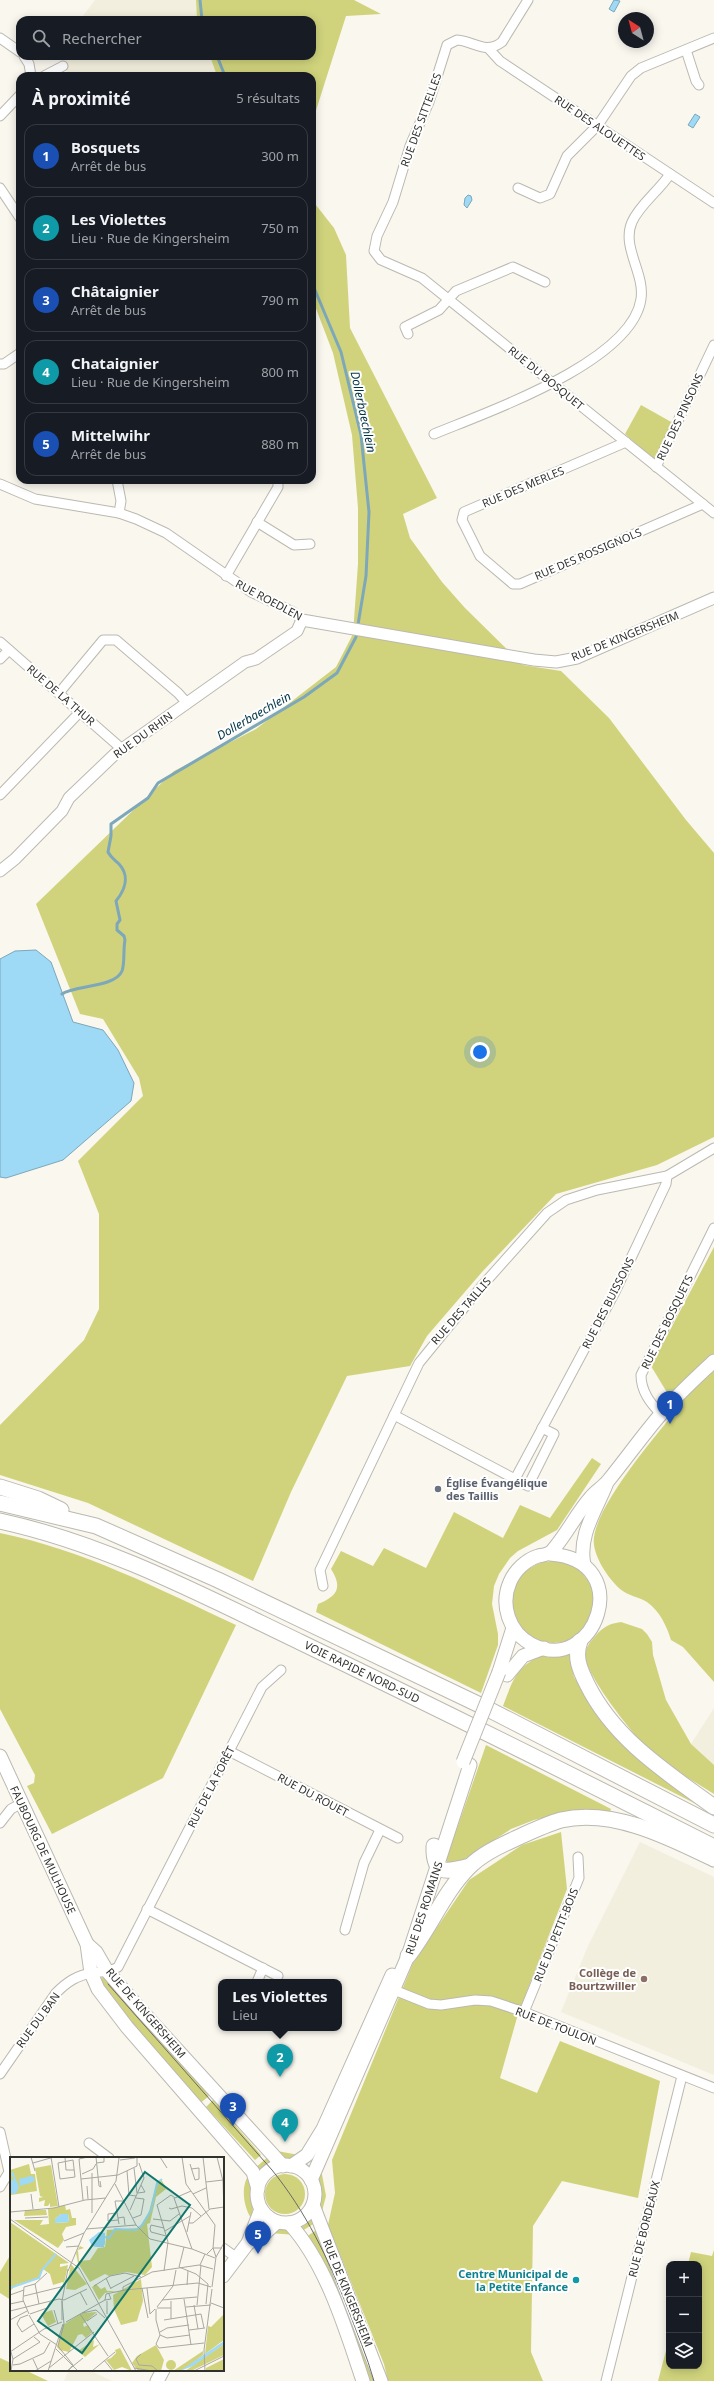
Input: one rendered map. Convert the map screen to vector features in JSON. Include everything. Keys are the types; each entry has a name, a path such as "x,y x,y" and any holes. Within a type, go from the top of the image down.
{"highway":[{"path":"0,1486 38,1500 96,1526"},
{"name":"VOIE RAPIDE NORD-SUD","path":"0,1502 96,1526 225,1583 486,1708 714,1824"},
{"name":"VOIE RAPIDE NORD-SUD","path":"0,1521 34,1528 88,1545 185,1587 477,1727 714,1847"},
{"path":"580,1641 576,1650 580,1671 596,1702 620,1732 656,1766 714,1807"},
{"path":"434,1846 434,1862 437,1866 450,1871 470,1866 505,1844 561,1820 592,1818 617,1821 651,1831 714,1859"},
{"path":"408,1956 424,1936 444,1899 470,1866"}],"main road":[{"path":"550,1554 569,1530 591,1497 607,1482 661,1414 714,1361"},
{"path":"584,1565 582,1548 588,1524 607,1482"},
{"path":"550,1554 574,1558 584,1565 598,1586 600,1610 592,1628 580,1641 568,1646 544,1648 532,1644 513,1628 505,1605 510,1580 526,1562 550,1554"},
{"name":"RUE DES ROMAINS","path":"312,2180 391,1989 396,1966 434,1846 503,1673 513,1628"},
{"name":"RUE DES ROMAINS","path":"503,1673 523,1656 544,1648"},
{"name":"FAUBOURG DE MULHOUSE","path":"0,1756 87,1944"},
{"name":"RUE DES ROMAINS","path":"287,2166 307,2155 323,2129 408,1956 437,1866 466,1764"},
{"name":"RUE DE KINGERSHEIM","path":"87,1944 96,1952 107,1971 287,2166"},
{"name":"RUE DE KINGERSHEIM","path":"87,1944 91,1973 98,1989 127,2028 253,2172 258,2189"},
{"path":"248,2243 283,2222 306,2216 313,2205 315,2197 312,2180 303,2171 287,2166 272,2170 264,2176 258,2189 259,2203 262,2209 283,2222"},
{"name":"RUE DE KINGERSHEIM","path":"313,2205 381,2381"},
{"path":"224,2275 248,2243 262,2209"},
{"name":"RUE DE KINGERSHEIM","path":"283,2222 302,2237 312,2254 335,2304 363,2381"},
{"path":"157,2381 162,2371"}],"street":[{"path":"489,49 502,42 528,0"},
{"path":"0,38 16,49"},
{"path":"518,188 540,198 550,194 567,156 598,125 631,76 641,68 714,38"},
{"name":"RUE DES SITTELLES","path":"374,251 377,236 393,202 410,146 430,102 447,45 452,41 462,40 489,49"},
{"name":"RUE DES ALOUETTES","path":"489,49 500,61 598,125 714,204"},
{"path":"686,50 696,81 699,85"},
{"path":"26,60 30,72"},
{"path":"52,72 63,66"},
{"path":"0,116 16,99"},
{"path":"434,434 554,384 610,345 628,326 638,310 641,298 641,281 629,239 632,222 640,209 662,186 670,174"},
{"path":"0,188 16,212"},
{"name":"RUE DU BOSQUET","path":"374,251 381,260 422,278 714,513"},
{"path":"408,334 405,327 439,310 456,291 513,267 545,282"},
{"name":"RUE DES PINSONS","path":"656,467 714,345"},
{"path":"0,364 4,364 16,356"},
{"name":"RUE DES MERLES","path":"480,556 462,520 464,512 626,442"},
{"name":"RUE ROEDLEN","path":"0,484 35,499 119,513 166,533 251,592 292,612 302,620 349,626 534,660"},
{"path":"118,484 121,502 119,513"},
{"path":"226,576 278,484"},
{"name":"RUE DES ROSSIGNOLS","path":"480,556 513,584 520,584 703,504"},
{"path":"257,522 294,545 310,544"},
{"name":"RUE DE KINGERSHEIM","path":"534,660 556,662 577,658 714,598"},
{"name":"RUE DU RHIN","path":"0,871 15,859 62,811 69,798 122,749 245,662 256,659 297,631 302,620"},
{"path":"59,693 103,640 116,640 178,693 187,703"},
{"name":"RUE DE LA THUR","path":"0,642 122,749"},
{"path":"0,659 9,650"},
{"path":"0,795 80,712"},
{"name":"RUE DES TAILLIS","path":"323,1586 320,1570 419,1363 430,1347 547,1213 566,1200 597,1190 667,1176 714,1148"},
{"name":"RUE DES BUISSONS","path":"515,1479 615,1292 666,1184 667,1176"},
{"name":"RUE DES BOSQUETS","path":"661,1414 646,1395 641,1384 641,1375 714,1228"},
{"path":"394,1415 528,1486 554,1434 542,1428"},
{"name":"RUE DE LA FORÊT","path":"107,1971 118,1967 122,1960 262,1687 282,1670"},
{"name":"RUE DU ROUET","path":"229,1751 398,1838"},
{"path":"0,1823 11,1809 22,1803"},
{"path":"345,1930 364,1863 380,1830"},
{"name":"RUE DU PETIT-BOIS","path":"524,2012 579,1878 578,1857"},
{"path":"148,1910 278,1976"},
{"path":"258,1979 263,1968"},
{"name":"RUE DU BAN","path":"0,2074 56,1993 67,1982 91,1973 107,1971"},
{"name":"RUE DE TOULON","path":"391,1989 429,2004 441,2005 475,2000 490,2001 524,2012 714,2088"},
{"name":"RUE DE BORDEAUX","path":"606,2381 682,2076"},
{"path":"0,2132 9,2172 0,2187"},
{"path":"89,2143 108,2157"},
{"path":"224,2249 237,2258"}],"shaded area":[{"path":"95,0 196,0 197,16 83,16"},
{"path":"60,60 211,60 216,72 67,72"},
{"path":"714,1708 714,1765 691,1744"},
{"name":"Collège de Bourtzwiller","path":"640,1842 714,1877 714,2075 561,2012 588,1946"},
{"path":"69,2371 91,2371 112,2381 64,2381"}],"green space":[{"path":"196,0 354,0 381,14 346,16 316,110 316,72 216,72 211,60 316,60 316,16 197,16"},
{"path":"316,205 334,228 346,255 350,328 437,498 403,514 410,538 442,582 465,608 523,665 561,671 609,718 686,820 714,853 714,1137 657,1165 556,1194 482,1272 427,1336 410,1366 347,1376 291,1492 253,1581 88,1503 0,1475 0,1425 84,1340 99,1309 99,1214 78,1161 143,1096 139,1078 103,1019 80,1014 36,904 174,771 256,729 336,667 353,634 358,564 358,508 352,435 333,353 316,308"},
{"path":"641,405 673,423 655,461 625,434"},
{"path":"714,1247 714,1682 683,1647 671,1640 662,1620 652,1606 644,1600 630,1595 620,1589 607,1575 597,1557 594,1545 595,1531 602,1513 613,1494 626,1474 677,1409 651,1366"},
{"path":"592,1458 601,1464 557,1530 518,1551 510,1558 499,1574 494,1586 492,1604 498,1634 498,1645 481,1693 316,1612 318,1604 330,1598 336,1591 337,1581 331,1569 341,1551 373,1566 384,1548 426,1568 454,1512 503,1538 520,1505 550,1518"},
{"path":"0,1533 31,1540 91,1560 236,1625 163,1778 52,1834 27,1786 34,1783 35,1775 0,1709"},
{"path":"553,1561 569,1564 582,1573 591,1586 594,1602 591,1618 582,1631 569,1640 553,1643 537,1640 524,1631 515,1618 512,1602 515,1586 524,1573 537,1564"},
{"path":"621,1622 642,1629 652,1642 653,1655 666,1700 691,1744 714,1765 714,1794 675,1770 645,1747 602,1691 593,1676 585,1654 589,1643 604,1628 611,1624"},
{"path":"543,1655 570,1655 574,1677 589,1700 702,1807 503,1706 513,1681 521,1669 534,1659"},
{"path":"486,1745 611,1809 610,1812 551,1816 534,1820 511,1829 460,1862 448,1863 446,1860"},
{"path":"561,1832 567,1889 518,2014 500,2078 537,2093 560,2041 660,2081 638,2198 562,2181 533,2226 531,2352 543,2381 388,2381 384,2364 328,2225 335,2193 332,2160 413,1963 469,1880 522,1845"},
{"path":"106,1977 205,2086 203,2088 209,2096 199,2104 130,2026 99,1979"},
{"path":"213,2100 261,2155 255,2160 206,2107"},
{"path":"277,2151 299,2155 290,2161 285,2160"},
{"path":"268,2157 271,2162 258,2171 255,2168"},
{"path":"321,2169 326,2196 321,2215 317,2209"},
{"path":"289,2174 296,2177 302,2183 305,2194 304,2202 296,2211 289,2214 281,2214 274,2211 266,2202 265,2190 268,2183 277,2175"},
{"path":"249,2175 253,2208 251,2218 246,2209 244,2197 246,2180"},
{"path":"310,2218 315,2223 302,2231 300,2225"},
{"path":"285,2228 296,2235 270,2233"},
{"path":"318,2229 376,2381 365,2381 306,2237"},
{"path":"714,2250 714,2381 658,2381 666,2350 666,2369 702,2369 702,2261 689,2261 691,2252 712,2256"},
{"path":"10,2256 10,2299 0,2293 0,2272"},
{"path":"0,2358 10,2363 10,2371 27,2371 48,2381 0,2381"}],"water":[{"path":"614,0 620,1 614,12 609,9"},
{"path":"695,114 700,117 693,128 688,125"},
{"path":"468,195 471,196 472,200 467,208 464,205 465,198"},
{"path":"36,950 51,962 73,1022 103,1030 118,1050 134,1083 131,1101 63,1160 6,1178 0,1177 0,959 15,951"}],"waterway":[{"name":"Dollerbaechlein","path":"200,0 202,16"},
{"name":"Dollerbaechlein","path":"219,60 223,72"},
{"name":"Dollerbaechlein","path":"62,994 67,991 111,980 118,976 122,971 125,940 124,936 117,930 117,924 120,920 116,901 124,888 125,878 119,864 108,852 111,836 111,824 148,798 158,783 304,697 337,673 356,637 366,576 369,512 361,435 341,352 316,293"}],"tram line":[{"path":"108,1984 272,2170 295,2202 315,2236 332,2272 362,2345 374,2381"}],"place":[{"name":"Bosquets","path":"670,1424"},
{"name":"Église Évangélique des Taillis","path":"438,1489"},
{"name":"Collège de Bourtzwiller","path":"644,1979"},
{"name":"Les Violettes","path":"280,2077"},
{"name":"Châtaignier","path":"233,2126"},
{"name":"Chataignier","path":"285,2142"},
{"name":"Mittelwihr","path":"258,2254"},
{"name":"Centre Municipal de la Petite Enfance","path":"576,2280"}]}
